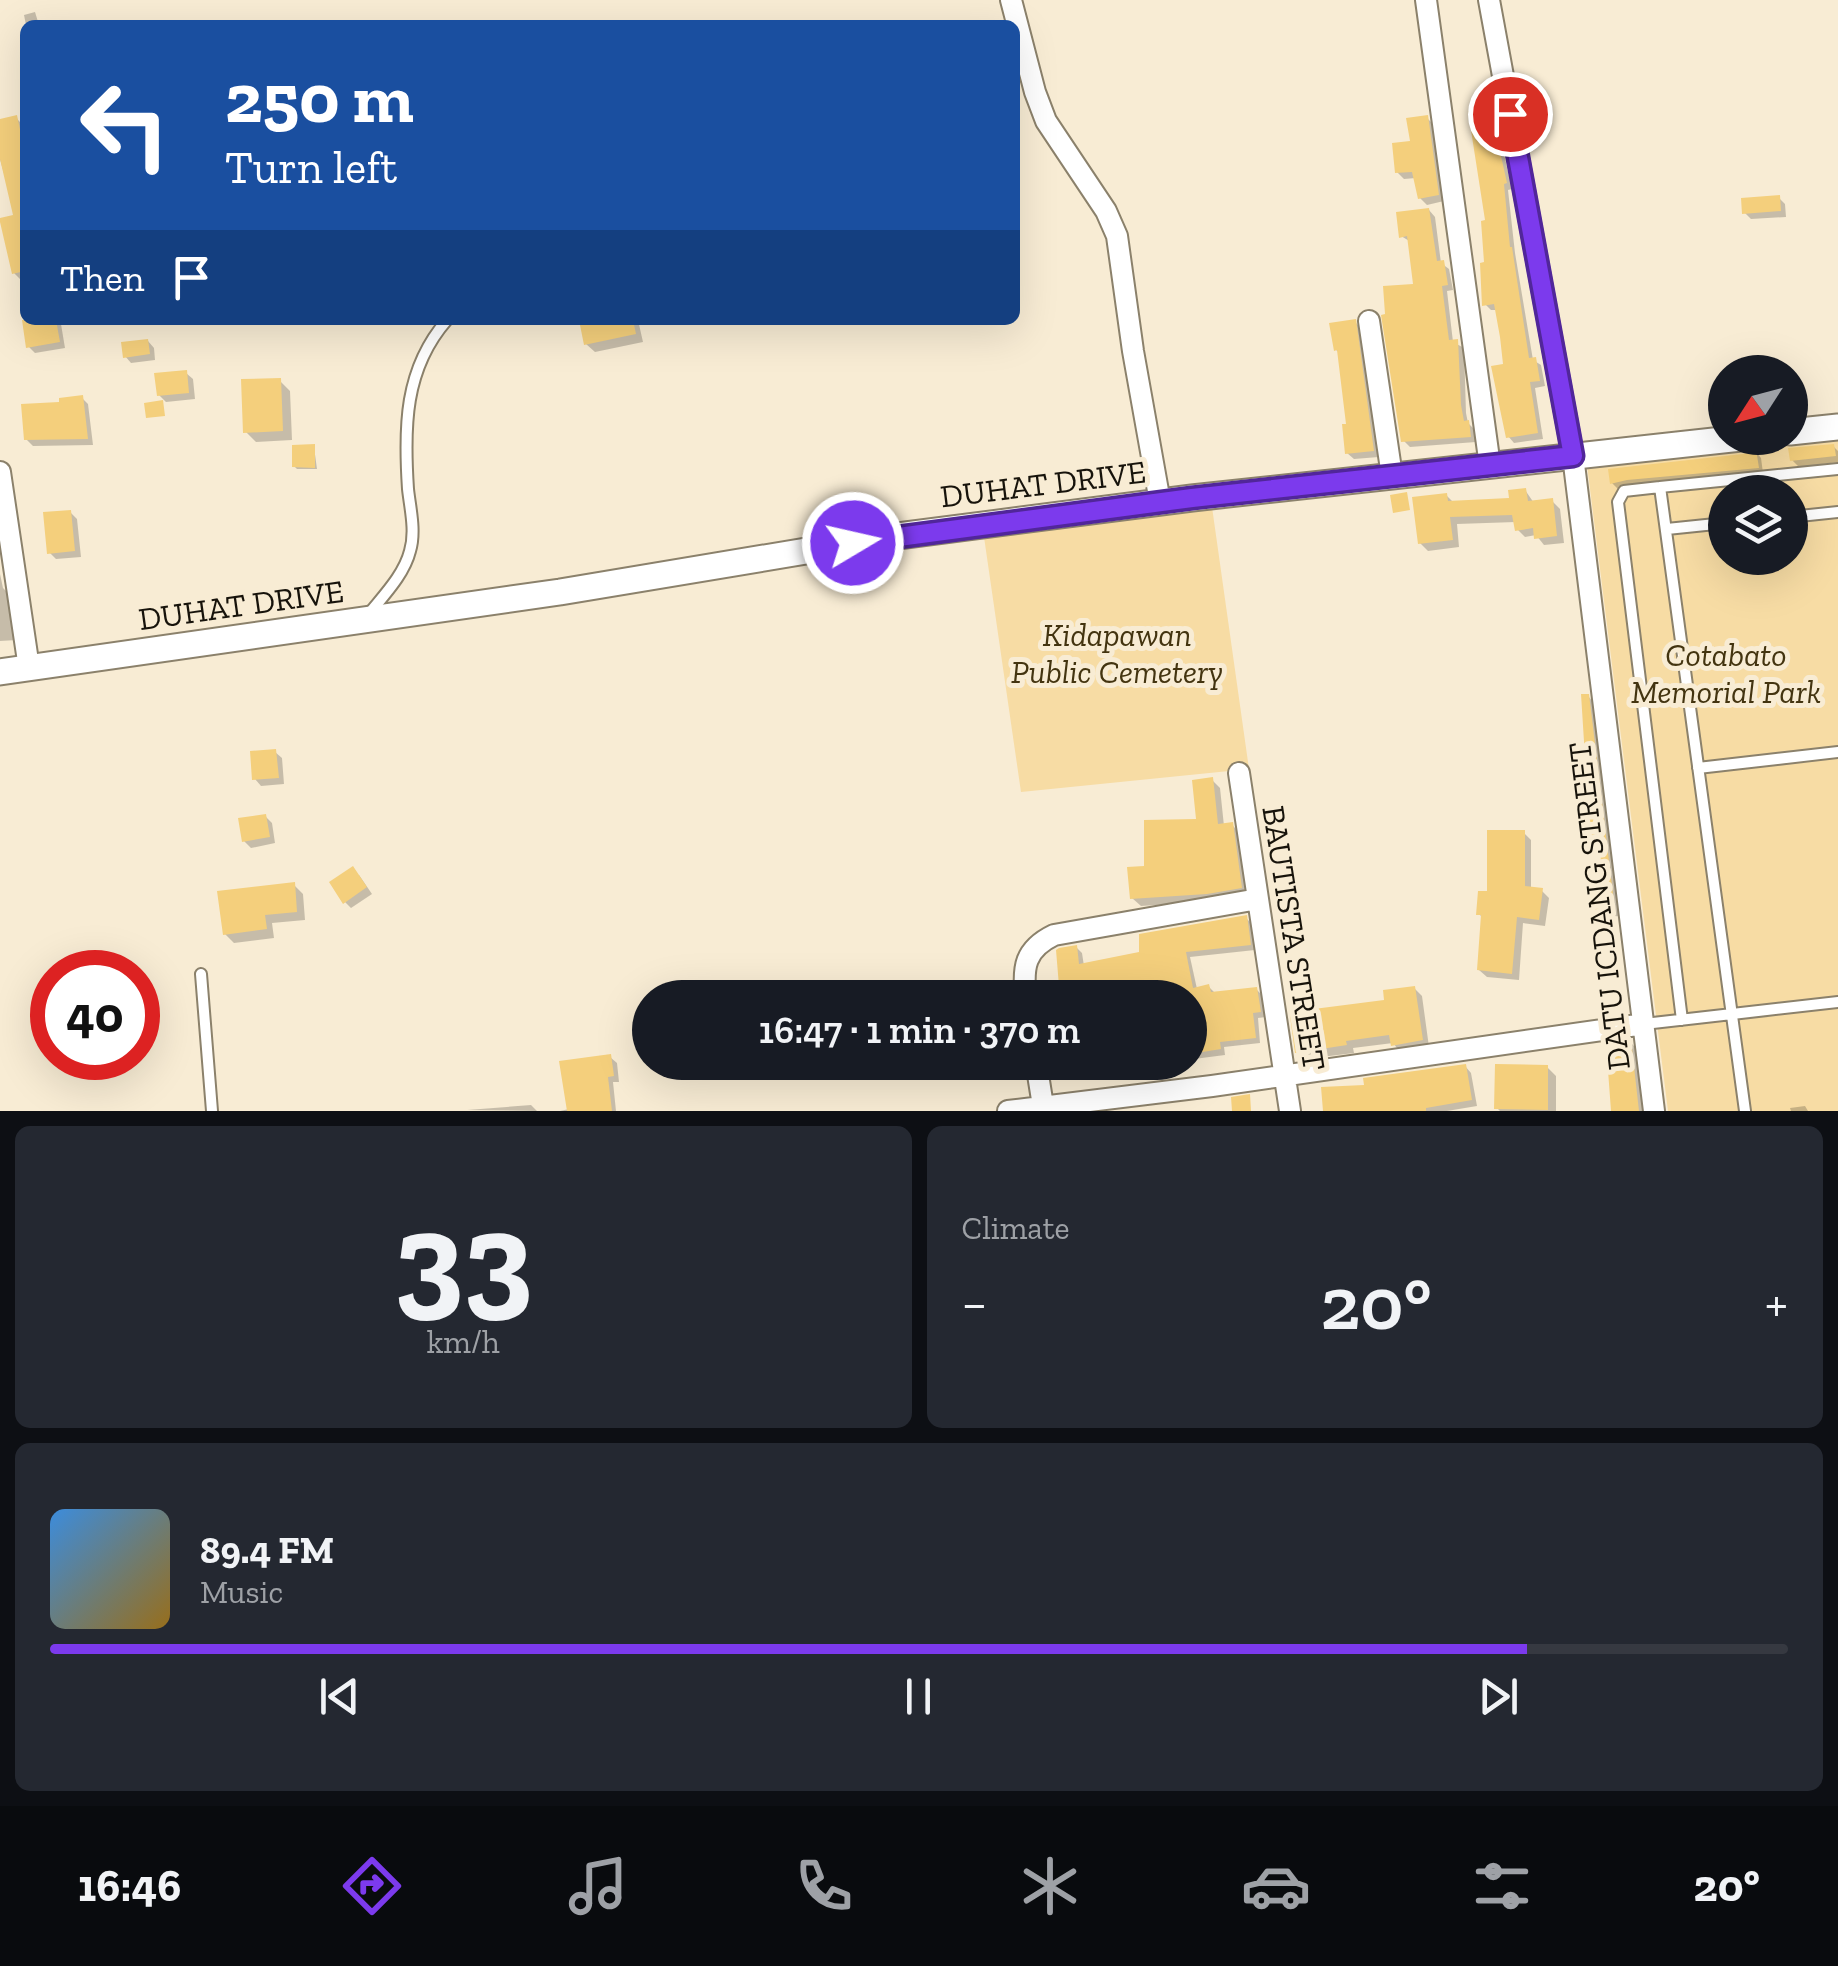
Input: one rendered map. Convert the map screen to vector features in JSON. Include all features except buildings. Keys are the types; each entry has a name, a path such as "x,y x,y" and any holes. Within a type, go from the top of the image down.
{"street":[{"path":"1426,0 1490,466"},
{"name":"DATU ICDANG STREET","path":"1489,0 1573,456 1654,1111"},
{"path":"1020,31 1046,121 1106,210 1118,236 1132,351 1160,502"},
{"path":"1369,322 1392,476"},
{"path":"1808,430 1838,426"},
{"name":"DUHAT DRIVE","path":"0,672 560,592 890,537 1160,502 1708,442"},
{"path":"0,472 30,668"},
{"name":"BAUTISTA STREET","path":"1238,773 1290,1111"},
{"path":"1027,980 1028,956 1038,942 1054,935 1258,900"},
{"path":"1008,1111 1644,1024"},
{"path":"1039,1080 1043,1106"}],"lane":[{"path":"364,620 397,578 410,550 412,529 404,429 410,388 428,346 443,325"},
{"path":"1682,1020 1620,494 1630,489 1838,469"},
{"path":"1660,487 1745,1111"},
{"path":"1808,514 1838,512"},
{"path":"1667,529 1708,525"},
{"path":"1698,768 1838,752"},
{"path":"202,974 212,1111"},
{"path":"1644,1024 1838,1002"}],"green space":[{"name":"Cotabato Memorial Park","path":"1838,440 1838,1111 1668,1111 1587,465 1708,453 1808,455 1808,443"},
{"name":"Kidapawan Public Cemetery","path":"1212,507 1249,769 1021,792 984,537"}],"route":[{"path":"853,543 1192,498 1573,456 1510,114"}]}
